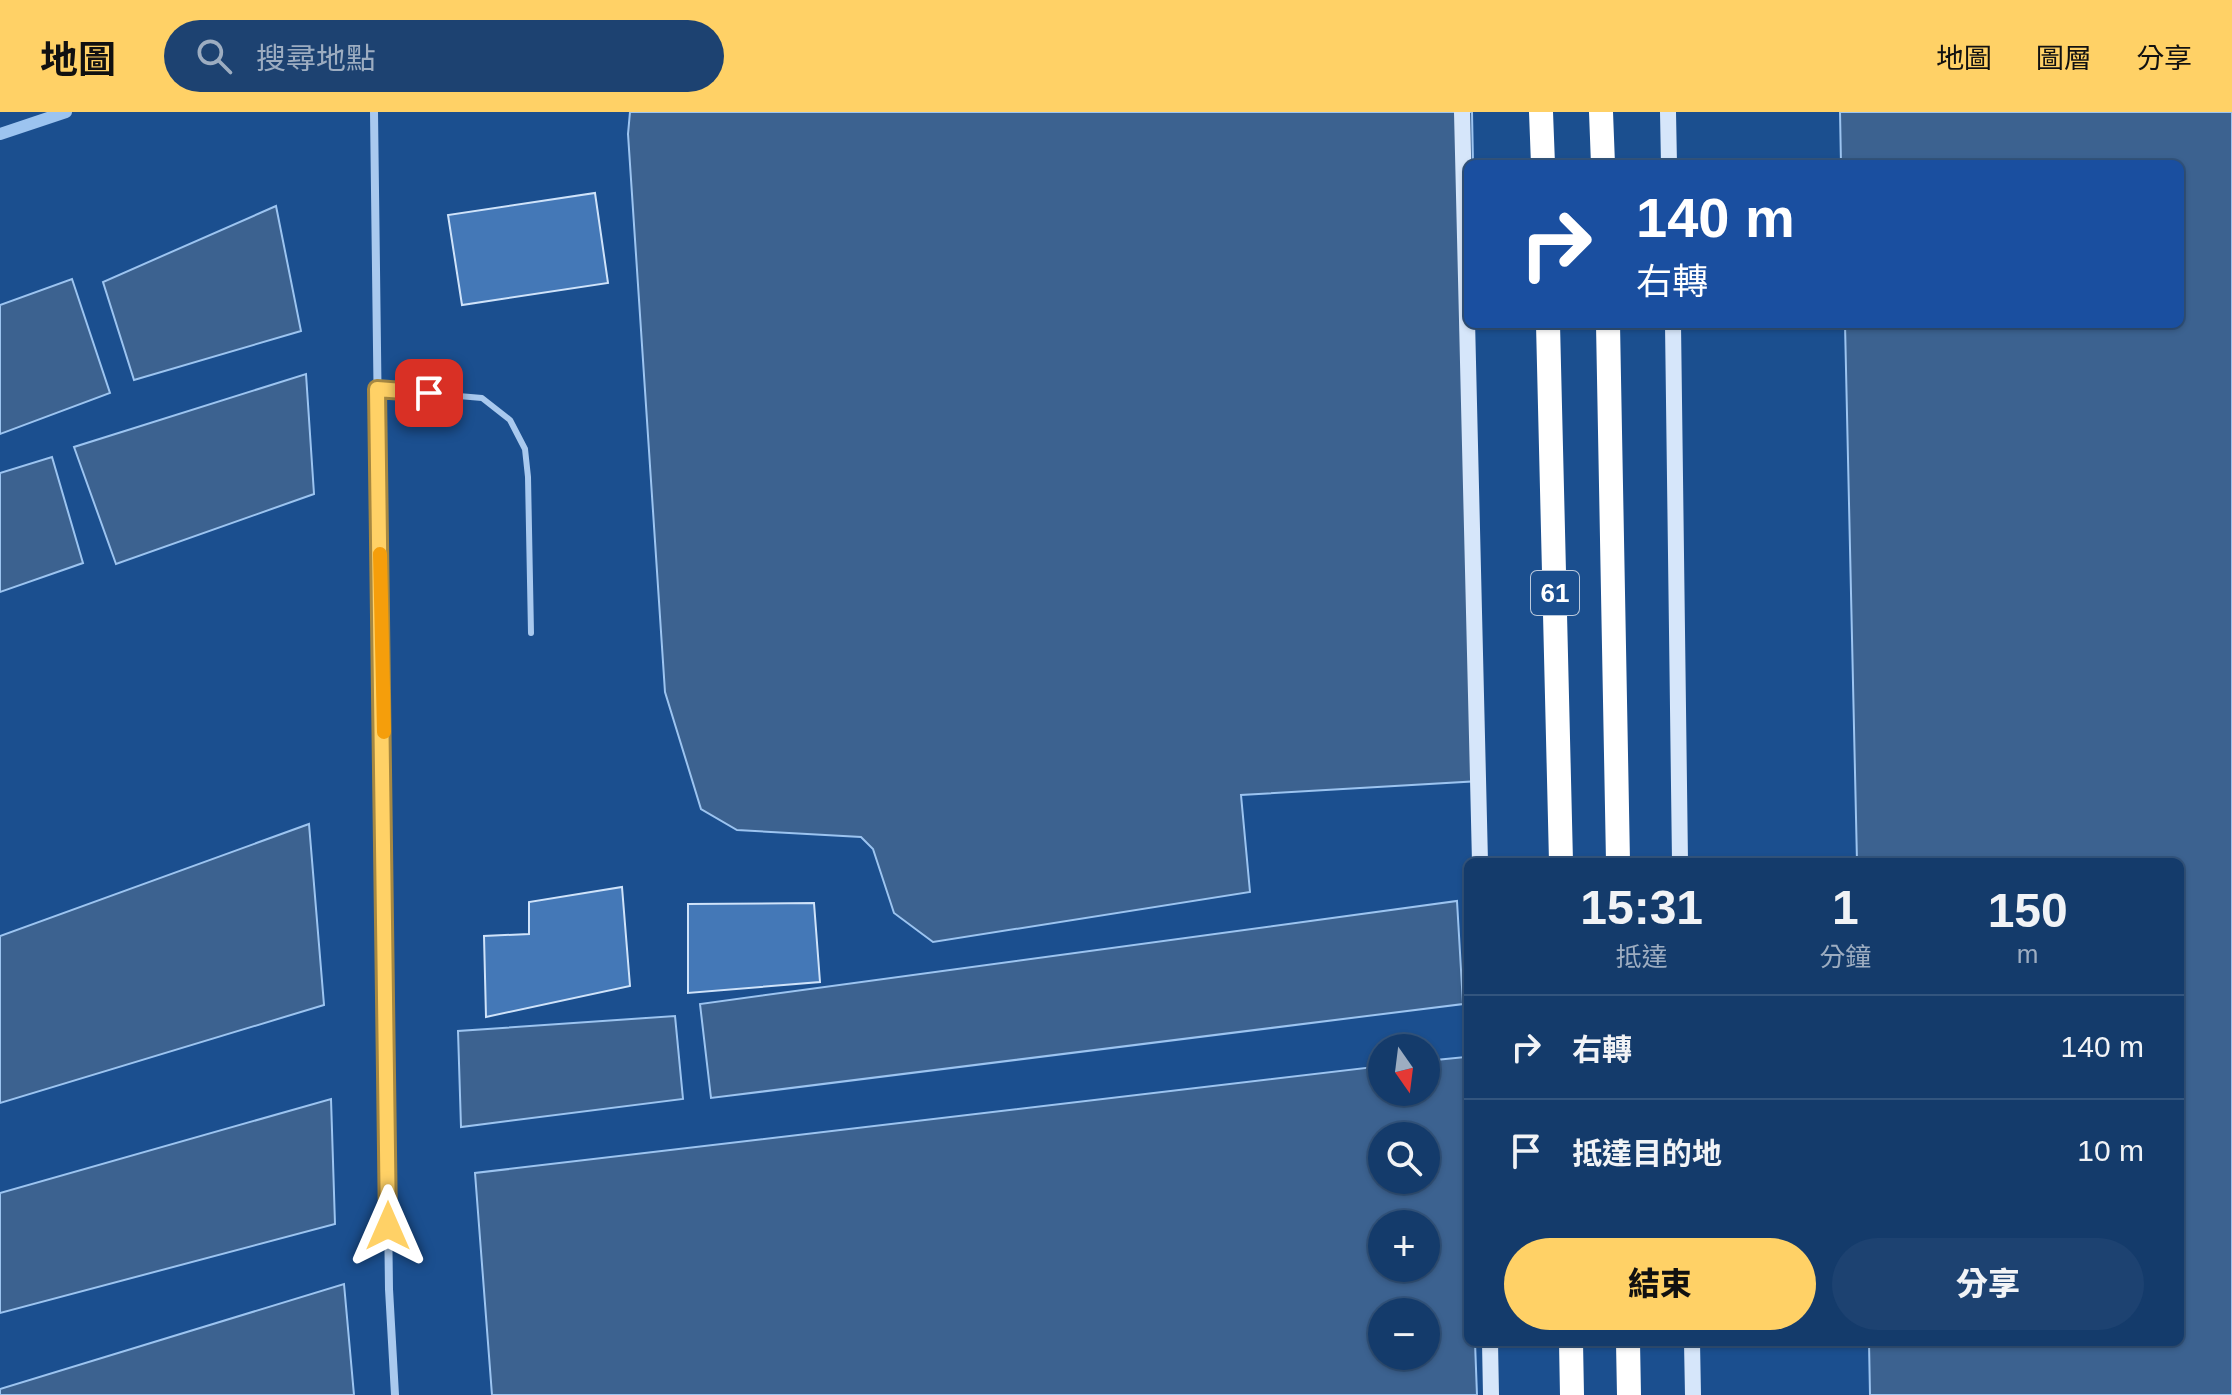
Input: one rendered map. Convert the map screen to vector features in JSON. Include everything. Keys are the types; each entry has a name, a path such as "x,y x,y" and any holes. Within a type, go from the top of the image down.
{"highway":[{"path":"1541,112 1543,160"},
{"path":"1601,112 1603,160"},
{"name":"61","path":"1548,328 1561,858"},
{"name":"61","path":"1608,328 1618,858"},
{"path":"1571,1346 1572,1395"},
{"path":"1628,1346 1629,1395"}],"street":[{"path":"374,112 389,1289 395,1395"},
{"path":"1462,112 1464,195"},
{"path":"1668,112 1669,160"},
{"path":"1467,328 1480,858"},
{"path":"1673,328 1680,858"},
{"path":"1490,1346 1491,1395"},
{"path":"1692,1346 1693,1395"}],"lane":[{"path":"377,389 482,398 510,420 525,449 528,477 531,633"}],"water":[{"path":"630,112 1472,112 1473,160 1464,160 1464,328 1471,328 1480,781 1241,795 1250,892 933,942 894,913 873,849 861,837 737,830 701,809 665,692 628,134"},
{"path":"1840,112 2232,112 2232,1395 1870,1395 1869,1346 2184,1346 2184,858 1857,858 1845,328 2184,328 2184,160 1841,160"},
{"path":"276,206 301,331 134,380 103,282"},
{"path":"72,279 110,393 0,434 0,305"},
{"path":"306,374 314,494 116,564 74,447"},
{"path":"52,457 83,563 0,592 0,473"},
{"path":"309,824 324,1005 0,1103 0,936"},
{"path":"1457,901 1463,1004 711,1098 700,1004"},
{"path":"675,1016 683,1099 461,1127 458,1031"},
{"path":"1464,1057 1464,1346 1475,1346 1477,1395 492,1395 475,1173 1368,1068 1368,1106 1440,1106 1440,1060"},
{"path":"331,1099 335,1224 0,1313 0,1193"},
{"path":"344,1284 354,1395 0,1395 0,1389"}],"building":[{"path":"595,193 608,283 462,305 448,215"},
{"path":"622,887 630,986 486,1017 484,936 529,934 529,902"},
{"path":"814,903 820,982 688,993 688,904"}],"waterway":[{"path":"0,134 66,112"}],"slow traffic":[{"path":"380,554 384,732"}],"route":[{"path":"388,1226 385,791 377,389 429,393"}]}
